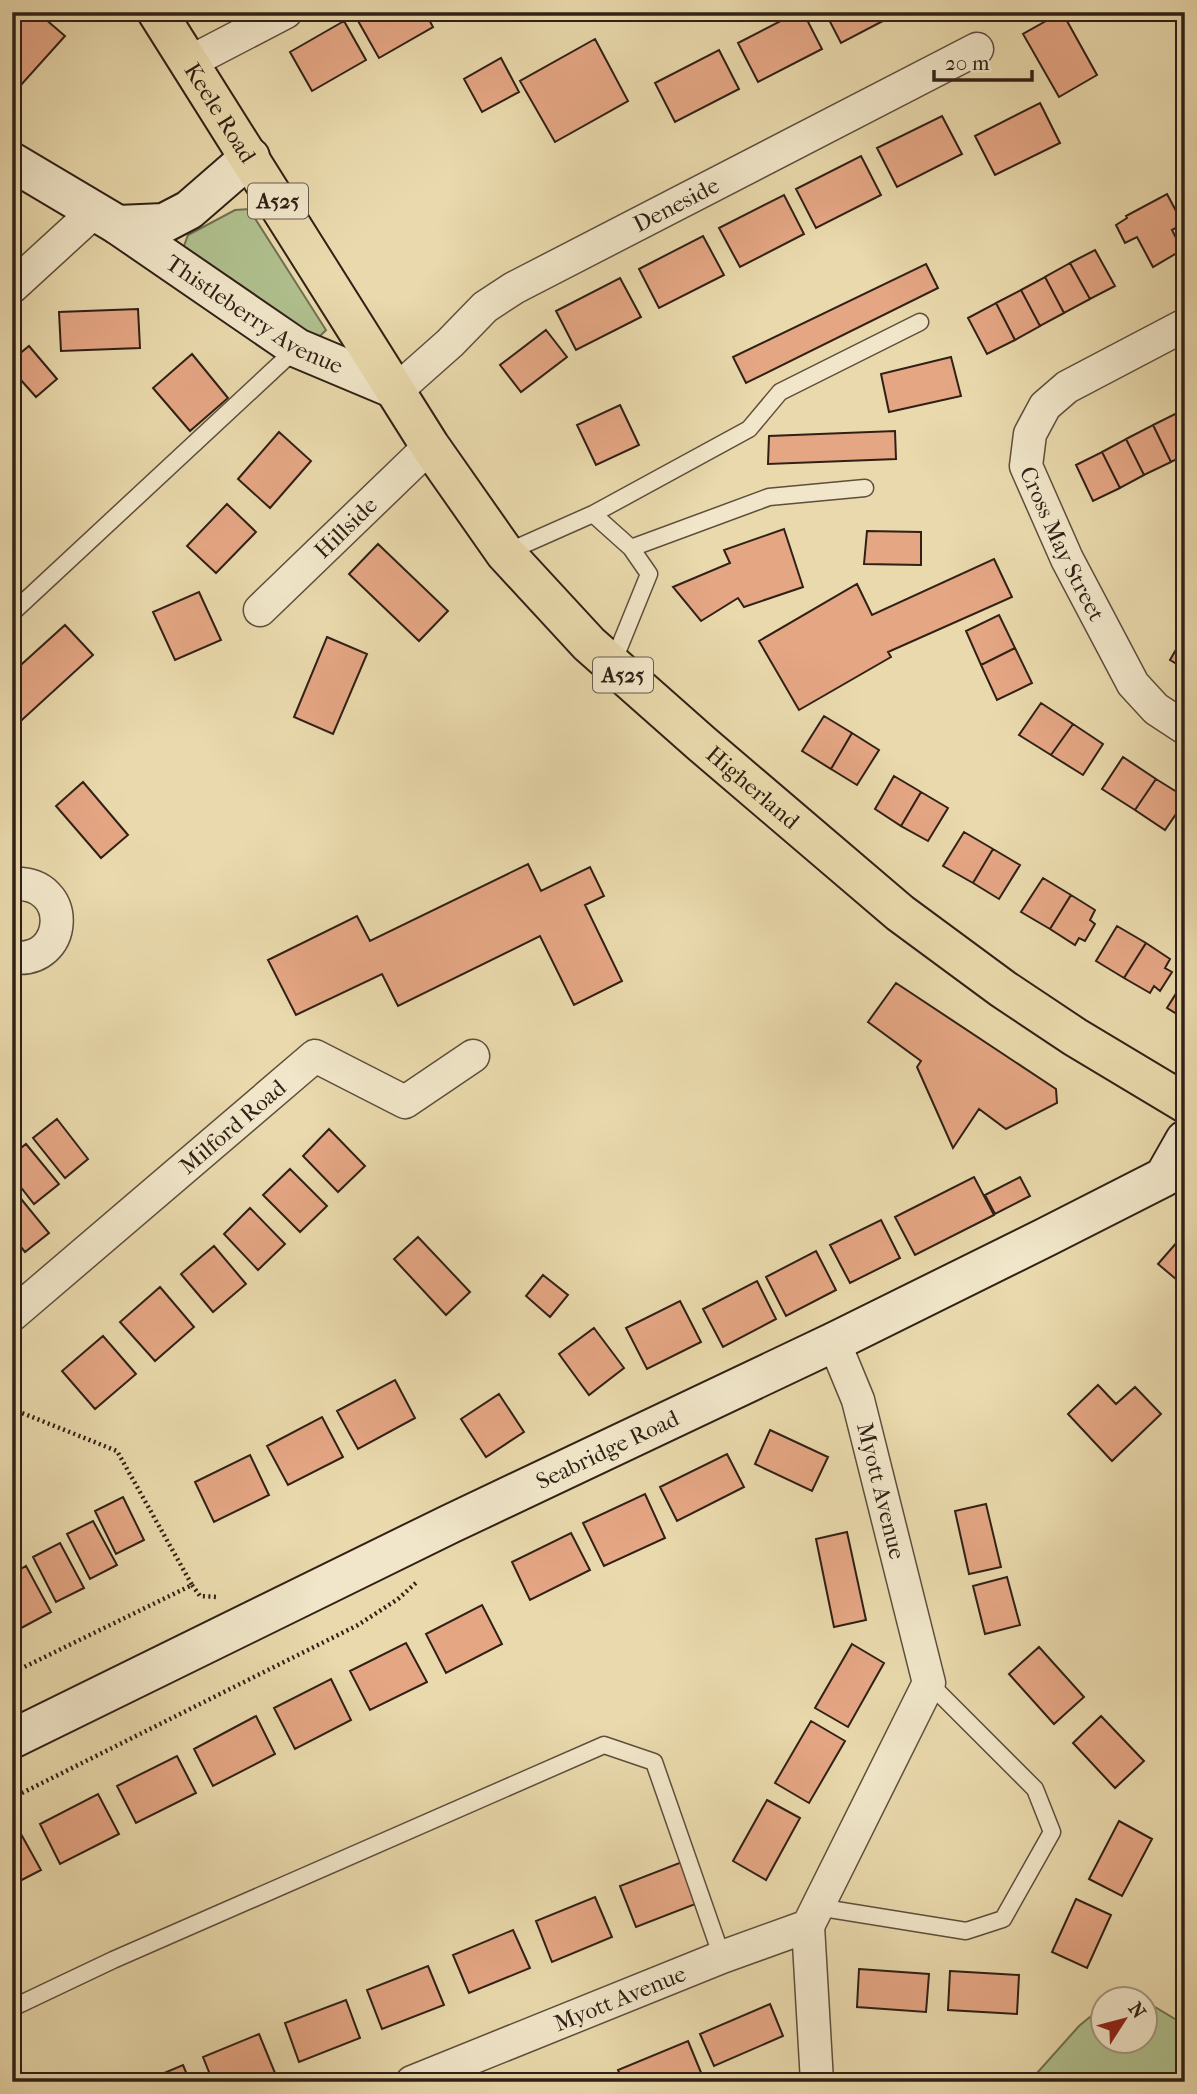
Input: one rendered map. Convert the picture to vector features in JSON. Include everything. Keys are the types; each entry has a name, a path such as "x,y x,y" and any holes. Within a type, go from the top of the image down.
{"main road":[{"name":"Keele Road","path":"157,12 397,390"},
{"name":"Thistleberry Avenue","path":"107,218 164,223 189,210 250,157"},
{"name":"Thistleberry Avenue","path":"12,162 107,218 297,348 397,390"},
{"name":"Higherland","path":"397,390 430,446 505,553 612,665 900,913 1003,989 1075,1037 1185,1103"},
{"name":"Seabridge Road","path":"12,1739 450,1524 834,1342 1164,1177 1185,1140"}],"street":[{"path":"190,62 286,12"},
{"name":"Deneside","path":"397,390 450,343 485,307 514,288 977,49"},
{"path":"12,287 107,218"},
{"name":"Cross May Street","path":"1185,325 1067,387 1045,406 1030,434 1026,466 1066,559 1133,684 1156,709 1185,728"},
{"name":"Hillside","path":"260,610 430,446"},
{"path":"12,884 36,886 46,893 54,904 58,918 56,931 47,947 23,958 12,957"},
{"name":"Milford Road","path":"12,1315 315,1056 405,1102 472,1056"},
{"name":"Myott Avenue","path":"834,1342 858,1400 929,1683"},
{"path":"817,2082 812,1916 929,1683"},
{"name":"Myott Avenue","path":"412,2082 722,1958 812,1916"}],"lane":[{"path":"505,553 593,514 749,429 780,392 920,322"},
{"path":"12,612 297,348"},
{"path":"631,548 769,498 865,488"},
{"path":"593,514 631,548 649,574 612,665"},
{"name":"Myott Avenue","path":"812,1916 966,1931 1003,1919 1052,1832 1035,1789 929,1683"},
{"path":"12,2008 113,1960 604,1745 653,1762 722,1958"}],"path":[{"path":"12,1409 117,1451 192,1585 12,1674"},
{"path":"12,1798 358,1625 398,1599 421,1577"}],"green space":[{"path":"249,209 326,330 320,336 296,328 181,254 188,235 235,210"},
{"path":"1158,2009 1185,2025 1185,2082 1029,2082 1088,2019 1088,2056 1158,2056"}],"building":[{"path":"12,12 47,12 43,17 65,36 12,95"},
{"path":"368,12 425,12 433,27 379,58 357,19"},
{"path":"798,12 803,12 822,49 758,82 738,43"},
{"path":"825,12 900,12 841,43"},
{"path":"1062,12 1097,75 1059,97 1023,34"},
{"path":"344,21 366,60 312,91 290,52"},
{"path":"595,39 628,101 555,142 520,81"},
{"path":"719,50 739,89 675,122 655,83"},
{"path":"501,58 519,92 482,112 464,79"},
{"path":"1040,103 1060,143 995,175 975,136"},
{"path":"942,116 962,154 897,187 877,148"},
{"path":"861,156 881,195 816,228 796,189"},
{"path":"1167,194 1183,224 1172,230 1182,250 1153,267 1137,237 1125,243 1116,225 1127,218 1126,216"},
{"path":"784,195 804,234 740,267 719,228"},
{"path":"703,236 724,275 659,308 639,269"},
{"path":"1095,250 1115,286 1090,299 1070,263"},
{"path":"1070,263 1090,299 1064,313 1045,277"},
{"path":"926,264 938,288 746,383 733,357"},
{"path":"1045,277 1064,313 1040,326 1021,290"},
{"path":"620,278 641,317 576,350 556,311"},
{"path":"1021,290 1040,326 1015,340 996,303"},
{"path":"996,303 1015,340 987,354 968,318"},
{"path":"138,309 140,348 61,351 59,312"},
{"path":"546,330 567,357 521,392 500,365"},
{"path":"29,346 57,379 36,397 12,370 12,360"},
{"path":"192,354 228,398 190,431 153,388"},
{"path":"951,357 961,396 889,412 881,374"},
{"path":"620,405 639,445 596,465 577,425"},
{"path":"1179,412 1185,424 1185,455 1171,462 1153,425"},
{"path":"1153,425 1171,462 1144,475 1126,439"},
{"path":"895,431 896,459 768,464 769,436"},
{"path":"279,432 311,461 270,508 238,479"},
{"path":"1126,439 1144,475 1120,488 1102,452"},
{"path":"1102,452 1120,488 1093,501 1076,465"},
{"path":"227,504 256,532 216,573 187,546"},
{"path":"784,529 803,587 744,607 738,598 701,621 673,587 730,563 724,550"},
{"path":"867,531 921,532 921,565 864,564"},
{"path":"378,544 448,611 419,641 349,574"},
{"path":"994,559 1012,597 888,652 891,657 799,710 759,641 857,584 872,615"},
{"path":"199,592 221,640 175,660 153,612"},
{"path":"999,615 1015,648 981,665 966,631"},
{"path":"65,625 93,655 12,729 12,673"},
{"path":"1185,634 1185,669 1170,660"},
{"path":"327,637 367,654 333,734 294,717"},
{"path":"1015,648 1032,683 997,700 981,665"},
{"path":"1041,703 1073,724 1051,755 1019,735"},
{"path":"824,716 852,733 831,769 802,751"},
{"path":"1073,724 1103,744 1083,775 1051,755"},
{"path":"852,733 879,750 857,785 831,769"},
{"path":"1123,757 1156,779 1135,810 1102,789"},
{"path":"894,776 921,792 901,826 875,809"},
{"path":"1156,779 1185,797 1165,830 1135,810"},
{"path":"83,782 128,835 101,858 56,806"},
{"path":"921,792 948,808 928,841 901,826"},
{"path":"964,832 993,849 973,883 943,866"},
{"path":"993,849 1020,865 999,899 973,883"},
{"path":"528,864 541,891 590,867 604,896 585,905 622,981 574,1005 540,936 398,1006 382,974 296,1015 268,960 357,916 370,941"},
{"path":"1043,878 1071,895 1050,929 1021,912"},
{"path":"1071,895 1095,910 1090,920 1095,924 1085,941 1079,938 1075,945 1050,929"},
{"path":"1117,926 1146,943 1124,978 1096,961"},
{"path":"1146,943 1170,959 1165,968 1172,972 1160,991 1154,986 1150,993 1124,978"},
{"path":"1185,979 1185,1019 1167,1008"},
{"path":"896,983 1056,1089 1057,1103 1006,1129 979,1109 953,1148 917,1067 921,1061 868,1022"},
{"path":"57,1119 88,1159 65,1178 33,1138"},
{"path":"329,1129 365,1166 338,1192 303,1156"},
{"path":"26,1144 59,1184 34,1204 12,1176 12,1155"},
{"path":"290,1169 327,1206 300,1232 263,1195"},
{"path":"974,1177 994,1215 915,1255 895,1217"},
{"path":"1020,1177 1030,1196 995,1214 985,1195"},
{"path":"17,1194 49,1233 25,1252 12,1236 12,1198"},
{"path":"250,1208 285,1244 258,1270 224,1234"},
{"path":"881,1220 900,1258 850,1283 830,1245"},
{"path":"1185,1233 1185,1272 1177,1280 1158,1264"},
{"path":"418,1237 470,1292 446,1315 394,1259"},
{"path":"214,1246 246,1284 213,1312 181,1274"},
{"path":"816,1251 836,1290 786,1316 766,1277"},
{"path":"543,1275 568,1295 550,1317 526,1296"},
{"path":"757,1281 776,1319 723,1347 703,1309"},
{"path":"160,1287 194,1327 155,1361 120,1322"},
{"path":"680,1301 701,1342 647,1369 626,1328"},
{"path":"594,1328 624,1368 589,1395 559,1354"},
{"path":"103,1336 136,1374 95,1409 62,1371"},
{"path":"395,1380 415,1418 358,1449 337,1411"},
{"path":"1098,1385 1116,1404 1135,1387 1161,1414 1112,1461 1068,1414"},
{"path":"499,1394 524,1432 486,1457 461,1419"},
{"path":"322,1417 343,1457 288,1485 267,1446"},
{"path":"770,1430 828,1457 812,1491 755,1464"},
{"path":"727,1454 744,1487 677,1521 660,1487"},
{"path":"250,1455 269,1495 214,1522 195,1482"},
{"path":"645,1494 665,1538 604,1566 583,1523"},
{"path":"123,1497 144,1540 116,1554 95,1511"},
{"path":"986,1504 1001,1567 969,1574 955,1511"},
{"path":"93,1521 117,1565 90,1579 67,1534"},
{"path":"847,1532 866,1620 834,1627 816,1539"},
{"path":"571,1533 590,1570 530,1600 512,1562"},
{"path":"60,1543 84,1588 56,1602 33,1557"},
{"path":"26,1566 51,1612 12,1633 12,1574"},
{"path":"1007,1577 1020,1625 985,1634 973,1586"},
{"path":"482,1605 502,1644 446,1673 426,1634"},
{"path":"406,1643 427,1682 370,1710 350,1671"},
{"path":"852,1644 884,1663 848,1727 815,1708"},
{"path":"1039,1647 1084,1697 1054,1724 1009,1674"},
{"path":"331,1679 351,1720 295,1749 274,1708"},
{"path":"256,1716 275,1754 213,1786 194,1749"},
{"path":"1101,1716 1144,1761 1115,1788 1073,1743"},
{"path":"811,1721 845,1741 809,1803 775,1783"},
{"path":"177,1756 196,1793 136,1823 117,1786"},
{"path":"98,1794 119,1834 60,1864 40,1824"},
{"path":"767,1800 800,1818 766,1880 733,1861"},
{"path":"1119,1821 1152,1839 1122,1896 1089,1879"},
{"path":"21,1834 41,1870 12,1885 12,1839"},
{"path":"682,1862 698,1903 636,1927 620,1886"},
{"path":"595,1897 612,1937 552,1962 536,1921"},
{"path":"1076,1899 1111,1915 1087,1968 1052,1952"},
{"path":"513,1930 530,1968 469,1993 453,1955"},
{"path":"428,1966 444,2005 382,2029 367,1990"},
{"path":"859,1969 929,1974 926,2012 857,2007"},
{"path":"950,1971 1019,1975 1017,2014 948,2010"},
{"path":"346,2000 360,2038 299,2062 285,2023"},
{"path":"770,2004 783,2036 714,2066 700,2034"},
{"path":"259,2034 275,2073 253,2082 213,2082 203,2057"},
{"path":"688,2041 702,2075 685,2082 623,2082 618,2070"},
{"path":"183,2065 190,2082 143,2082"}]}
